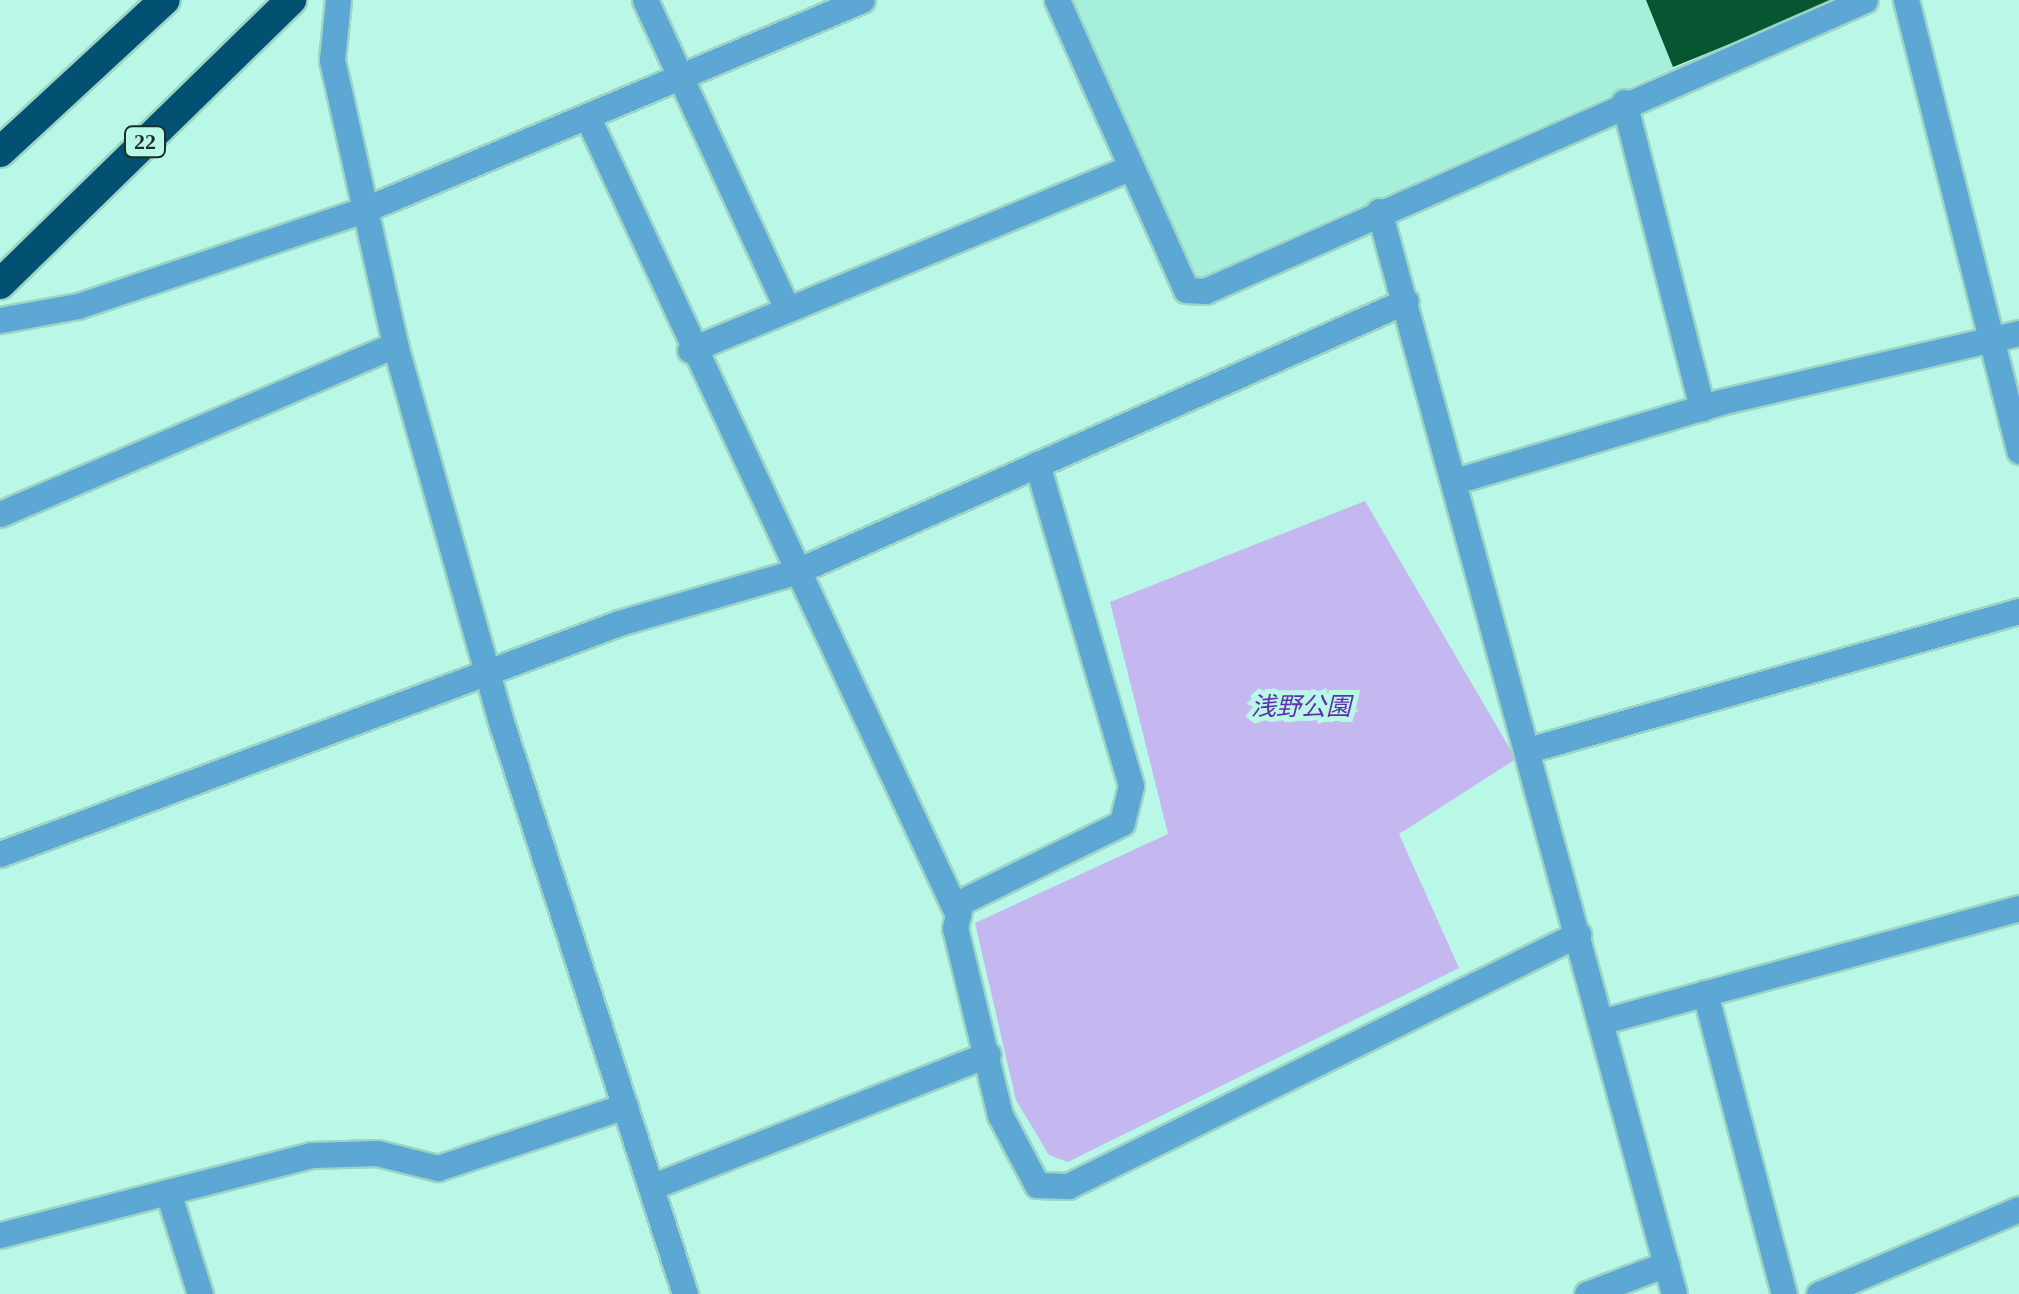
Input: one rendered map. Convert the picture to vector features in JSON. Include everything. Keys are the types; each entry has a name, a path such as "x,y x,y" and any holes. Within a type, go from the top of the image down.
{"highway":[{"path":"0,152 165,0"},
{"path":"0,269 277,0"},
{"name":"22","path":"0,284 291,0"}],"street":[{"path":"338,0 332,60 395,345 491,678 684,1294"},
{"path":"645,0 787,309"},
{"path":"0,320 78,306 366,208 680,81 862,0"},
{"path":"1057,0 1127,169 1186,290 1206,292 1380,210 1865,0"},
{"path":"1906,0 2019,451"},
{"path":"1624,102 1702,408"},
{"path":"588,118 690,350 958,915 1000,1115 1037,1184 1068,1186 1578,934"},
{"path":"690,350 1127,169"},
{"path":"1380,210 1459,480 1674,1294"},
{"path":"0,854 491,678 618,624 795,572 1406,301"},
{"path":"1459,480 1702,408 2019,332"},
{"path":"0,514 395,345"},
{"path":"958,915 961,902 1104,836 1130,809 1037,464"},
{"path":"1528,750 2019,611"},
{"path":"1600,1022 2019,908"},
{"path":"1705,993 1784,1294"},
{"path":"651,1187 988,1054"},
{"path":"0,1236 311,1155 377,1154 438,1168 625,1106"},
{"path":"168,1192 200,1294"},
{"path":"1819,1294 2019,1209"},
{"path":"1587,1294 1666,1264"}],"shaded area":[{"path":"1073,0 1826,0 1191,281"}],"green space":[{"name":"浅野公園","path":"1365,501 1516,759 1399,834 1459,968 1068,1162 1049,1155 1016,1100 975,923 1168,834 1110,602"}],"building":[{"path":"1646,0 1839,0 1673,67"}]}
